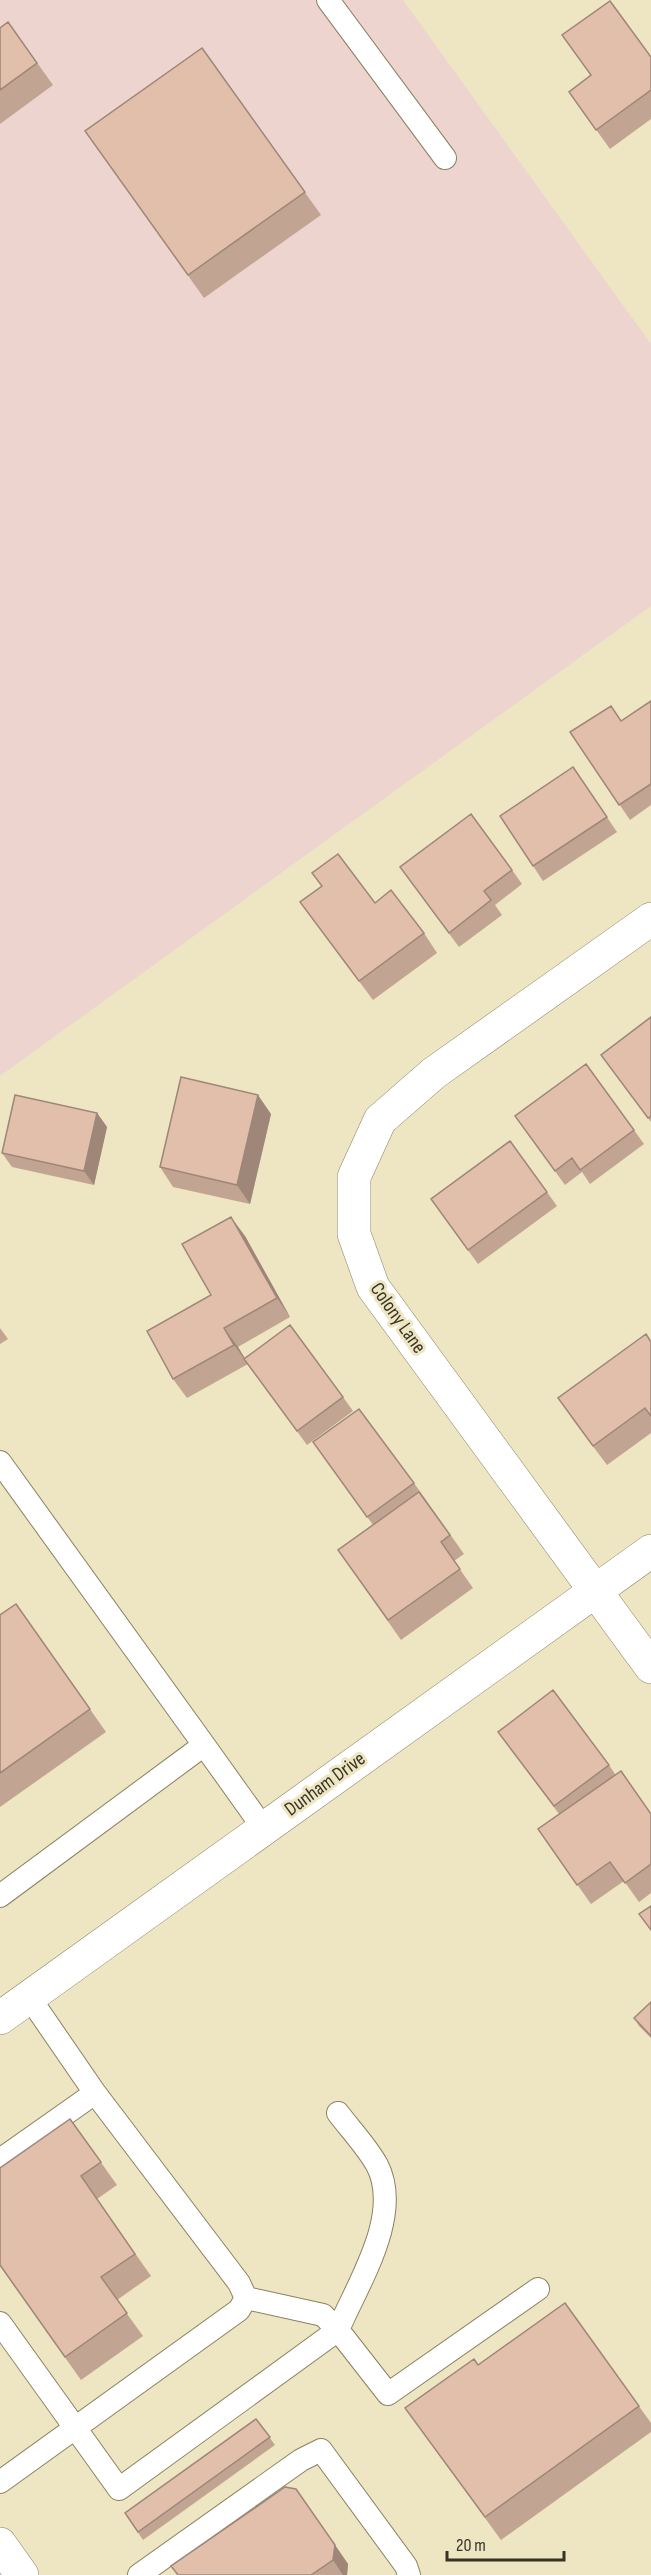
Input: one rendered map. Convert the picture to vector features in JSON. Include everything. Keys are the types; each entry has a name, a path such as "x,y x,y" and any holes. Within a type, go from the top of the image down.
{"street":[{"name":"Colony Lane","path":"651,919 434,1072 380,1120 354,1177 354,1234 374,1287 651,1667"},
{"name":"Dunham Drive","path":"0,2018 651,1551"},
{"path":"0,2544 22,2575"}],"lane":[{"path":"328,0 445,158"},
{"path":"0,1462 264,1829"},
{"path":"0,1896 204,1745"},
{"path":"29,1997 94,2093 238,2283 246,2298 323,2316 338,2330 388,2394 537,2289"},
{"path":"0,2160 94,2093"},
{"path":"0,2323 119,2489 338,2330 382,2230 386,2196 377,2166 338,2113"},
{"path":"0,2482 240,2310 246,2298"},
{"path":"139,2575 301,2460 321,2450 406,2566 409,2575"}],"shaded area":[{"path":"0,0 403,0 651,344 651,606 0,1076"}],"building":[{"path":"610,1 651,57 651,90 596,130 569,92 591,75 562,35"},
{"path":"8,22 37,63 0,90 0,28"},
{"path":"202,48 305,192 188,275 85,131"},
{"path":"651,701 651,784 619,805 570,732 611,706 621,721"},
{"path":"573,767 607,817 533,866 500,816"},
{"path":"471,814 512,870 484,891 491,900 449,933 400,867"},
{"path":"338,854 375,903 391,890 424,933 359,981 300,902 322,886 312,873"},
{"path":"651,1017 651,1116 648,1118 601,1055"},
{"path":"586,1064 634,1130 580,1170 572,1158 555,1171 515,1116"},
{"path":"181,1077 258,1095 237,1185 160,1167"},
{"path":"15,1095 97,1113 84,1171 2,1153"},
{"path":"510,1141 547,1192 468,1250 431,1199"},
{"path":"231,1217 277,1298 224,1328 234,1345 173,1379 147,1331 211,1295 182,1244"},
{"path":"290,1325 343,1397 297,1431 244,1359"},
{"path":"646,1334 651,1342 651,1416 645,1408 593,1446 558,1398"},
{"path":"359,1409 414,1483 367,1517 313,1442"},
{"path":"419,1492 450,1535 441,1542 460,1569 388,1620 338,1550"},
{"path":"16,1604 90,1709 0,1773 0,1615"},
{"path":"553,1690 609,1765 554,1806 498,1732"},
{"path":"621,1771 651,1814 651,1864 625,1883 610,1862 577,1885 538,1829"},
{"path":"651,1906 651,1930 639,1914"},
{"path":"651,2002 651,2036 634,2018"},
{"path":"70,2119 101,2162 81,2176 135,2254 101,2277 127,2313 65,2357 0,2265 0,2168"},
{"path":"565,2303 639,2406 485,2517 405,2408 474,2359 478,2365"},
{"path":"256,2419 270,2437 138,2532 125,2513"},
{"path":"285,2487 296,2489 335,2545 333,2560 311,2575 178,2575 171,2566"}]}
